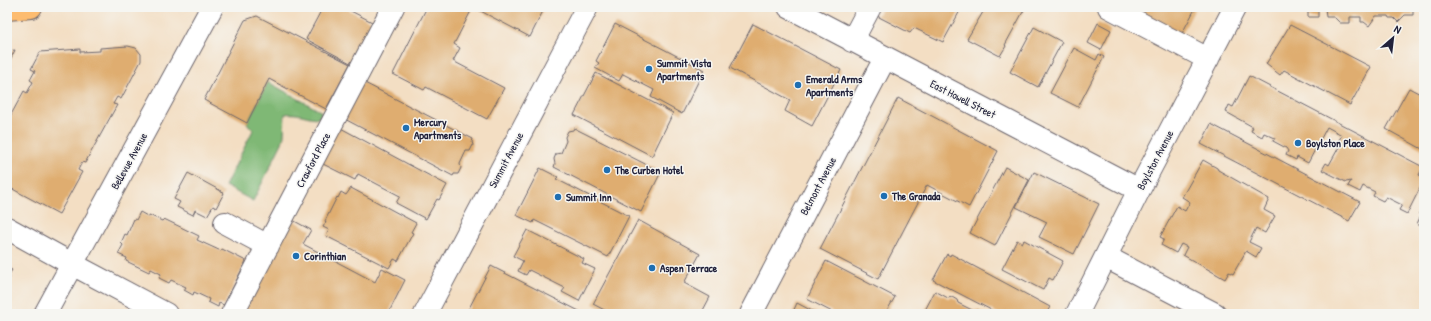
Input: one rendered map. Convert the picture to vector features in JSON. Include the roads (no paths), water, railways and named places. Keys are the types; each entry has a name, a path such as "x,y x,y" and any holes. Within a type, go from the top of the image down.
{"main road":[{"path":"7,8 31,7"}],"street":[{"name":"Bellevue Avenue","path":"45,314 212,7"},
{"name":"Crawford Place","path":"232,314 393,7"},
{"name":"Summit Avenue","path":"425,314 587,7"},
{"name":"East Howell Street","path":"788,7 1139,190"},
{"path":"852,41 870,7"},
{"path":"1109,7 1208,60"},
{"name":"Boylston Avenue","path":"1077,314 1139,190 1235,7"},
{"name":"Belmont Avenue","path":"751,314 885,58"},
{"path":"225,223 268,246"},
{"path":"7,228 166,314"},
{"path":"1106,257 1215,314"}],"place":[{"name":"Summit Vista Apartments","path":"649,69"},
{"name":"Emerald Arms Apartments","path":"798,85"},
{"name":"Mercury Apartments","path":"406,128"},
{"name":"Boylston Place","path":"1298,143"},
{"name":"The Curben Hotel","path":"607,170"},
{"name":"The Granada","path":"884,196"},
{"name":"Summit Inn","path":"558,197"},
{"name":"Corinthian","path":"296,256"},
{"name":"Aspen Terrace","path":"652,268"}]}
